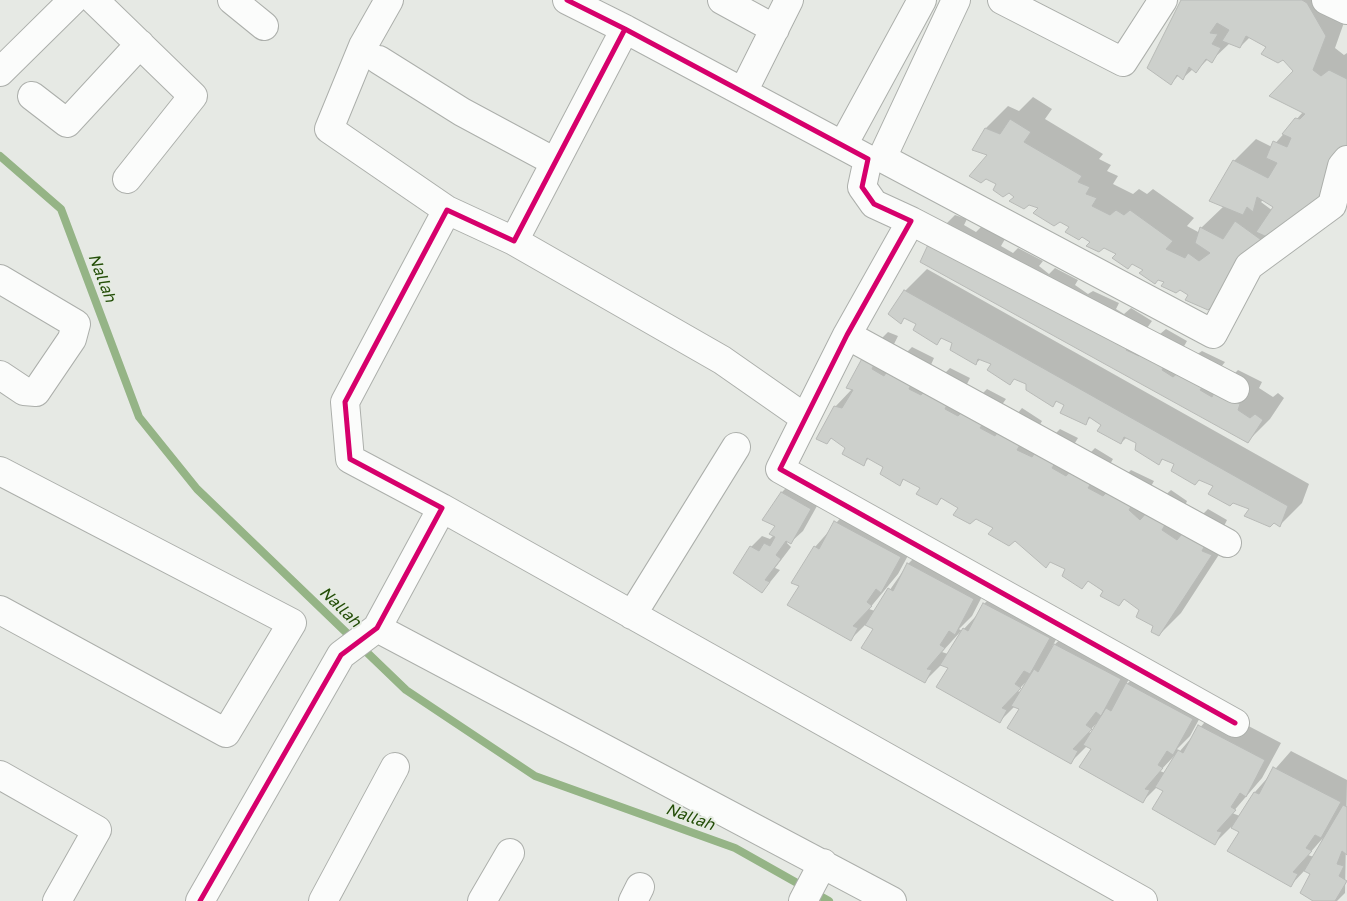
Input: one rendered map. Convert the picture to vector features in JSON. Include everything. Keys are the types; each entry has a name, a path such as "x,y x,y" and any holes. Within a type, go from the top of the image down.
{"street":[{"path":"0,72 74,0"},
{"path":"94,0 194,96 127,179"},
{"path":"232,0 264,26"},
{"path":"389,0 363,46 329,129 448,210 514,241 722,360 805,418"},
{"path":"567,0 868,159 862,187 874,204 911,221 1235,389"},
{"path":"722,0 775,29"},
{"path":"743,92 789,0"},
{"path":"843,146 922,0"},
{"path":"956,0 882,158 1213,334 1249,266 1332,205 1342,166 1347,160"},
{"path":"1002,0 1123,62 1163,0"},
{"path":"1326,0 1347,10"},
{"path":"514,241 625,29"},
{"path":"32,96 67,123 140,44"},
{"path":"379,60 462,112 555,162"},
{"path":"448,210 345,402 350,459 442,508 1143,901"},
{"path":"911,221 847,335 780,469 1235,723"},
{"path":"0,279 76,324 72,339 36,392 24,391 0,375"},
{"path":"847,335 1227,543"},
{"path":"632,615 736,447"},
{"path":"0,471 292,623 226,733 0,610"},
{"path":"200,901 342,655 377,628 442,508"},
{"path":"377,628 892,901"},
{"path":"323,901 395,767"},
{"path":"0,775 97,830 57,901"},
{"path":"482,901 510,853"},
{"path":"803,900 823,863"}],"building":[{"path":"1181,0 1302,0 1307,3 1326,36 1313,70 1321,76 1329,70 1347,79 1347,151 1306,227 1276,241 1256,232 1273,207 1257,197 1253,212 1247,207 1243,215 1209,201 1233,160 1268,178 1277,163 1266,158 1273,141 1287,147 1291,138 1282,134 1295,118 1300,119 1305,114 1269,96 1293,71 1283,60 1278,63 1261,54 1266,47 1246,36 1240,48 1222,41 1229,30 1217,23 1210,33 1218,34 1212,44 1221,48 1212,63 1206,59 1196,73 1189,67 1183,80 1177,75 1171,85 1147,68"},
{"path":"1010,119 1031,132 1024,142 1082,176 1078,182 1090,187 1086,194 1097,198 1092,206 1110,215 1116,210 1124,215 1130,210 1173,241 1166,249 1185,258 1188,253 1199,261 1210,253 1195,243 1200,227 1223,239 1235,221 1264,242 1218,313 1211,307 1208,310 1185,300 1188,295 1180,290 1176,293 1161,286 1164,282 1158,280 1155,284 1139,273 1143,270 1132,264 1128,269 1112,258 1116,254 1104,248 1099,252 1086,246 1090,242 1082,237 1079,240 1065,232 1069,227 1060,222 1054,226 1033,213 1038,208 1029,205 1024,209 1009,201 1014,197 1009,193 1003,197 993,190 996,184 986,179 981,183 969,176 987,155 972,150 985,128 1000,134"},
{"path":"932,236 1131,343 1126,350 1139,356 1143,350 1166,363 1162,370 1173,377 1179,372 1204,385 1200,390 1212,397 1215,391 1240,404 1238,410 1250,418 1255,414 1263,420 1248,443 920,262"},
{"path":"904,290 1288,506 1280,527 1274,523 1270,527 1244,516 1249,509 1233,503 1230,506 1208,494 1213,486 1199,480 1195,485 1171,471 1174,464 1162,459 1159,465 1135,450 1136,443 1124,437 1121,444 1097,431 1101,425 1089,417 1086,425 1060,413 1064,405 1056,401 1053,407 1026,390 1026,384 1014,379 1010,385 987,370 991,364 978,359 976,365 950,350 952,343 941,338 937,345 913,330 916,324 904,318 901,324 888,314"},
{"path":"865,353 877,358 872,369 884,376 889,368 913,380 909,389 921,395 927,389 949,401 945,409 958,416 964,410 985,421 980,428 995,436 999,430 1021,443 1017,450 1032,457 1037,450 1057,460 1052,468 1066,476 1072,469 1092,482 1088,488 1103,496 1108,491 1133,503 1129,510 1140,520 1148,511 1166,523 1162,530 1177,540 1185,530 1206,543 1202,551 1212,555 1159,636 1151,632 1153,626 1136,617 1139,610 1124,599 1119,606 1100,596 1103,591 1088,581 1082,589 1062,576 1065,569 1050,562 1046,568 1015,541 1009,546 988,534 993,528 976,519 970,524 953,515 958,508 941,498 937,505 916,494 920,488 903,479 900,486 880,474 883,467 867,458 864,466 842,454 845,448 831,438 827,444 816,439 834,406 842,408 853,390 846,388"},
{"path":"781,492 811,509 791,544 786,541 776,555 781,559 765,580 770,582 762,593 733,573 750,546 759,551 764,543 770,546 775,537 769,534 775,526 762,520"},
{"path":"834,521 901,557 881,593 876,589 867,602 872,606 853,626 858,628 851,641 787,605 799,586 791,583 814,546 819,549"},
{"path":"907,563 974,599 955,635 949,631 940,645 945,648 927,669 932,670 925,683 861,648 873,629 865,625 888,588 893,591"},
{"path":"983,603 1050,638 1030,674 1024,671 1015,684 1021,688 1002,708 1007,710 1000,723 936,687 948,668 940,665 963,628 968,631"},
{"path":"1054,644 1121,679 1101,716 1096,712 1086,725 1092,729 1073,749 1078,751 1071,764 1007,728 1019,709 1011,706 1034,669 1038,672"},
{"path":"1126,683 1193,719 1173,755 1167,751 1158,765 1163,768 1145,789 1150,790 1143,803 1079,767 1091,749 1083,745 1106,708 1111,711"},
{"path":"1198,725 1265,760 1246,797 1240,793 1231,807 1236,810 1217,831 1222,832 1215,845 1152,809 1163,791 1155,787 1178,750 1183,753"},
{"path":"1273,767 1341,802 1321,838 1315,835 1306,848 1312,851 1293,872 1298,874 1291,887 1227,851 1239,832 1231,828 1254,792 1259,794"},
{"path":"1343,805 1347,807 1347,855 1342,851 1337,864 1344,866 1339,876 1347,881 1335,901 1313,901 1300,893 1310,874 1304,871"}],"waterway":[{"name":"Nallah","path":"0,156 61,209 139,417 197,489 406,690 535,776 735,848 829,901"}],"cycle path":[{"path":"200,901 341,655 377,628 442,508 350,459 345,402 447,210 514,241 625,29 567,0"},
{"path":"625,29 868,159 862,187 874,204 911,221 847,335 780,469 1235,723"}]}
